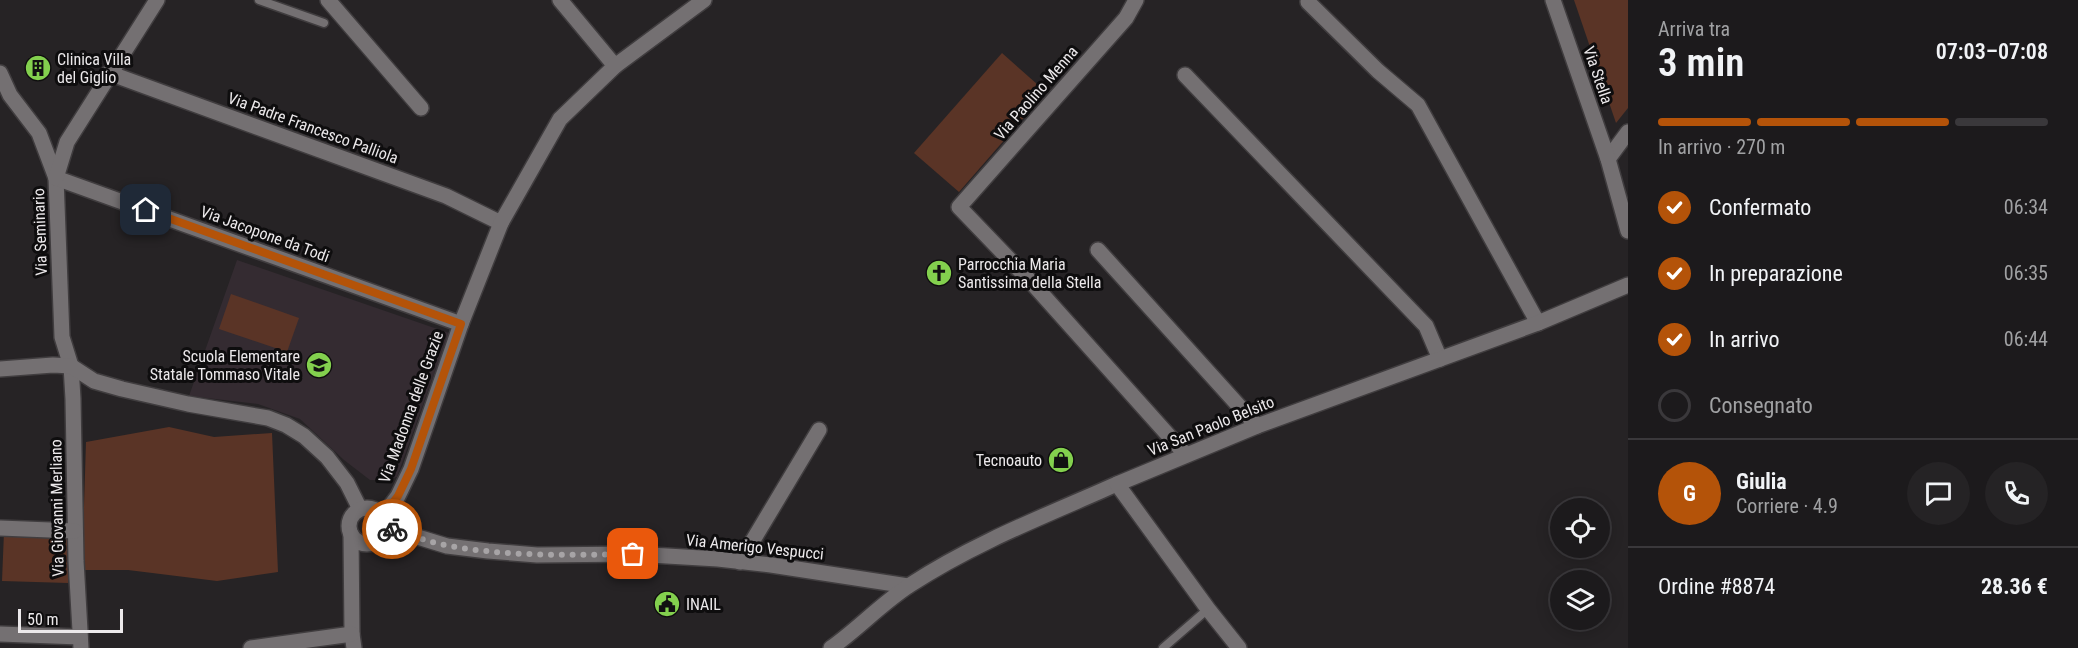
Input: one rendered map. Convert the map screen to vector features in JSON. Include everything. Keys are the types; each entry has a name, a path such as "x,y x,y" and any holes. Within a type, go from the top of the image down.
{"street":[{"path":"56,178 67,142 157,0"},
{"path":"328,0 422,108"},
{"path":"560,0 615,66"},
{"name":"Via Madonna delle Grazie","path":"384,522 411,469 461,324 501,223 560,119 615,66 704,0"},
{"name":"Via Paolino Menna","path":"1136,0 1126,18 959,207 1033,284 1186,455"},
{"name":"Via Stella","path":"1553,0 1608,159 1628,231"},
{"path":"1308,2 1378,71 1418,105 1538,323"},
{"name":"Via Seminario","path":"0,74 5,93 39,133 56,178 62,337 71,366"},
{"name":"Via Padre Francesco Palliola","path":"109,74 446,196 501,223"},
{"path":"1185,75 1426,326 1440,359"},
{"path":"1608,159 1628,132"},
{"name":"Via Jacopone da Todi","path":"56,178 461,324"},
{"path":"1098,250 1257,426"},
{"name":"Via San Paolo Belsito","path":"831,648 908,586 972,549 1117,484 1257,426 1538,323 1628,285"},
{"path":"0,369 71,366 94,381 122,389 188,404 268,418 286,424 304,436 327,457 347,483 360,509"},
{"name":"Via Giovanni Merliano","path":"71,366 74,399 75,531 81,643"},
{"path":"740,561 819,430"},
{"path":"1117,484 1239,648"},
{"path":"251,648 353,641 350,522 360,509 371,508 384,522 381,538 371,543 360,542 351,534"},
{"name":"Via Amerigo Vespucci","path":"384,522 447,546 537,555 633,554 740,561 908,586"},
{"path":"0,528 75,531"},
{"path":"0,634 81,643"}],"lane":[{"path":"259,0 324,23"},
{"path":"1163,648 1208,609"}],"shaded area":[{"path":"1574,0 1628,0 1628,108 1616,123"},
{"path":"1002,53 1046,92 959,192 914,153"},
{"name":"Scuola Elementare Statale Tommaso Vitale","path":"237,260 449,333 397,477 370,480 344,460 300,419 258,404 189,396"},
{"path":"231,294 299,318 287,352 219,329"},
{"path":"169,427 214,437 272,433 278,572 217,581 128,570 82,570 86,442"},
{"path":"4,532 60,535 71,542 68,583 2,581"}],"way so far":[{"path":"392,529 447,546 488,551 537,555 633,554"}],"place":[{"name":"Clinica Villa del Giglio","path":"38,68"},
{"name":"Parrocchia Maria Santissima della Stella","path":"939,273"},
{"name":"Scuola Elementare Statale Tommaso Vitale","path":"319,365"},
{"name":"Tecnoauto","path":"1061,460"},
{"name":"INAIL","path":"667,604"}],"route":[{"path":"146,210 461,324 411,469 398,496 382,517 385,527 392,529"}]}
